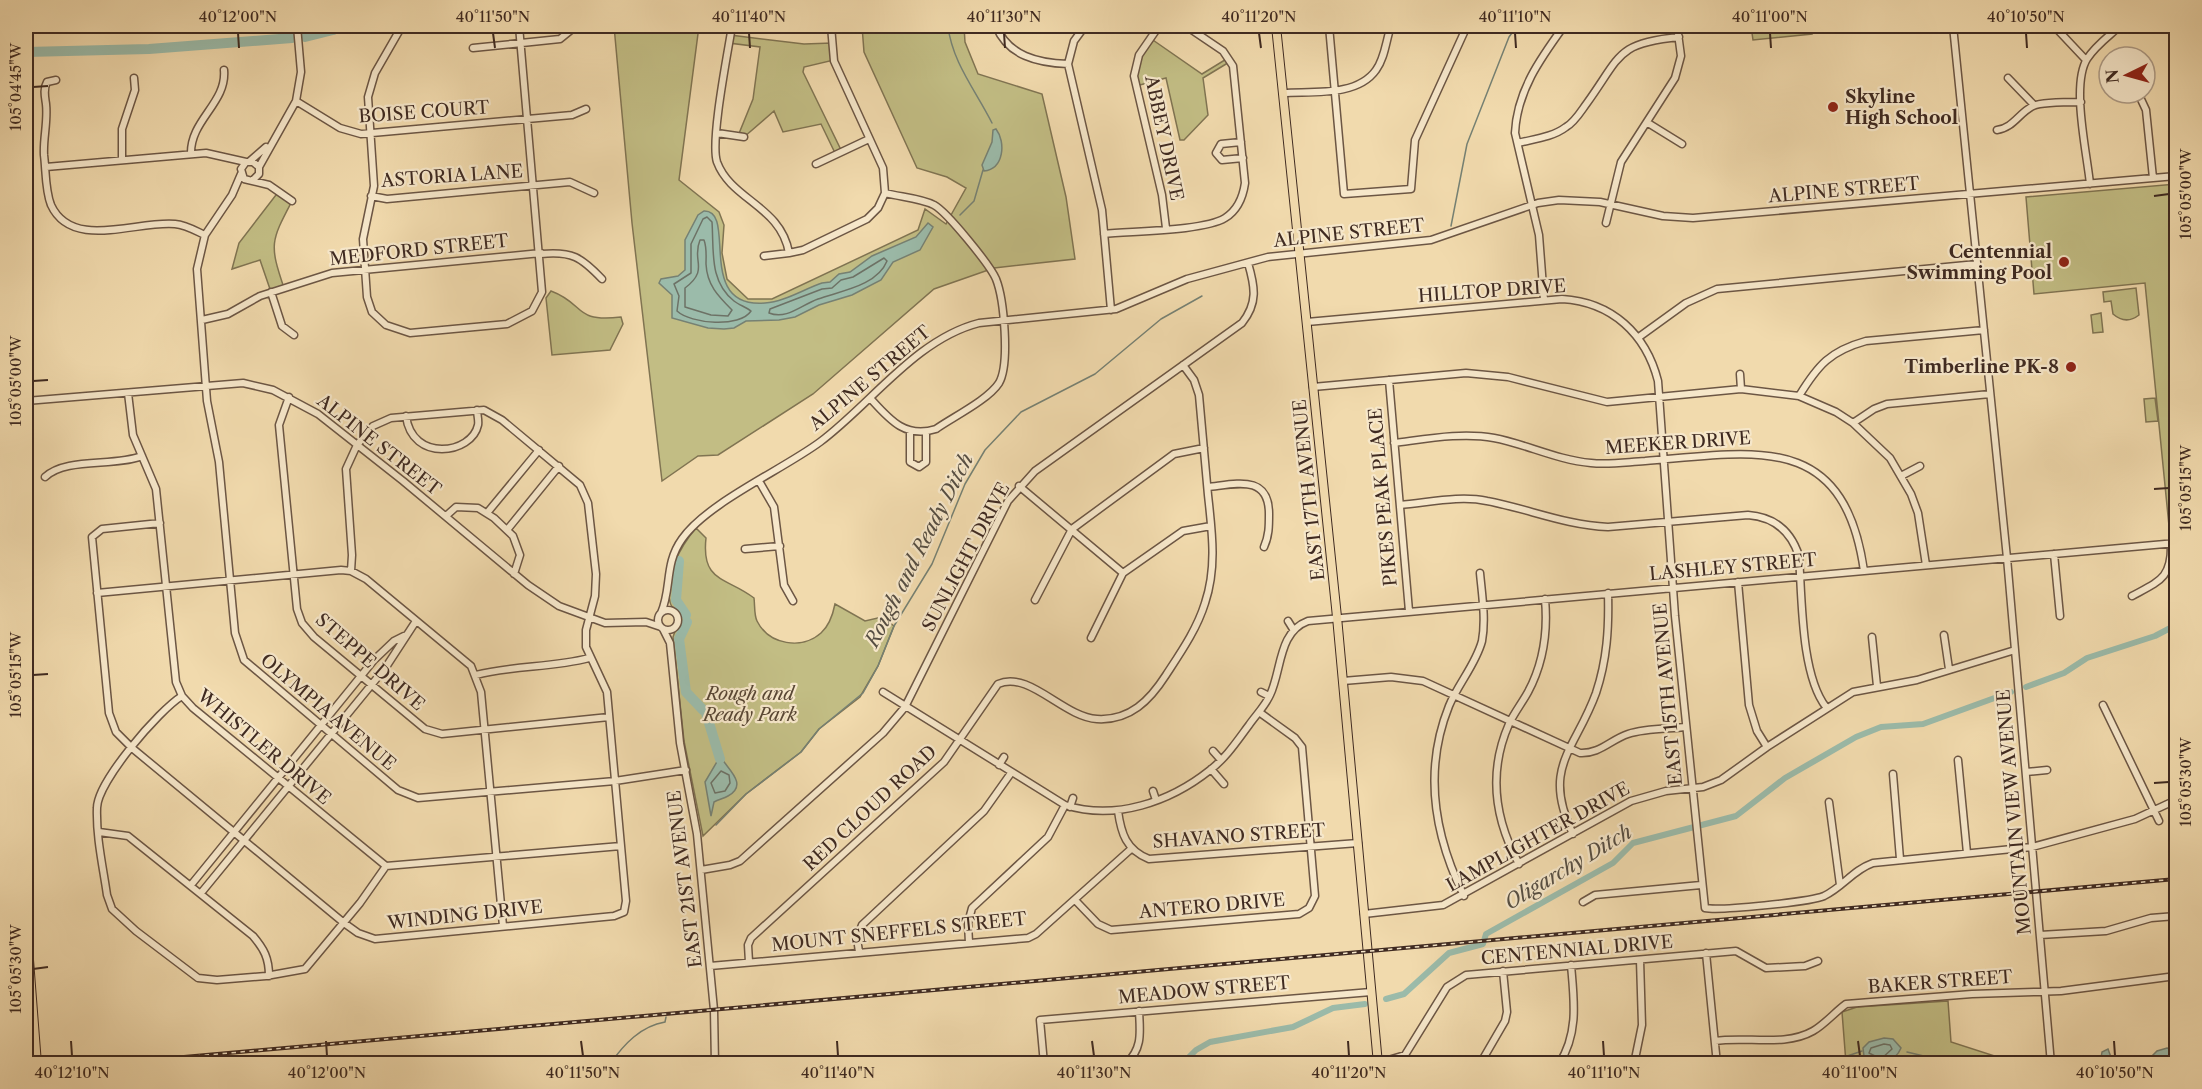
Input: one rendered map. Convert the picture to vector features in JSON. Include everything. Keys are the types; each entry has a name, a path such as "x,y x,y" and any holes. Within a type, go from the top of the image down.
{"main road":[{"name":"EAST 17TH AVENUE","path":"1276,26 1337,617 1377,1063"},
{"path":"26,921 37,1064"}],"street":[{"path":"259,169 270,143 296,101 301,72 297,26"},
{"path":"402,26 379,65 371,84 368,112 374,176 363,239 364,270 369,304 378,319 393,329 410,333 498,325 519,320 538,302 543,287 541,253 519,26"},
{"path":"473,48 560,39 576,26"},
{"path":"732,26 715,153 721,170 780,227 787,239 789,254"},
{"path":"764,256 789,254 803,250 867,219 878,208 885,193 885,173 834,61 831,26"},
{"path":"996,26 1006,44 1018,52 1042,61 1068,64"},
{"path":"1085,26 1071,45 1068,64 1102,210 1111,310"},
{"name":"ABBEY DRIVE","path":"1160,26 1137,59 1134,76 1162,195 1166,228"},
{"path":"1104,234 1215,222 1232,212 1244,192 1235,74 1231,61 1223,51 1186,26"},
{"path":"1329,26 1344,194 1411,189 1414,140 1467,26"},
{"path":"1283,93 1335,90 1359,85 1376,71 1391,26"},
{"path":"1544,300 1539,235 1518,143 1516,124 1524,89 1564,26"},
{"path":"1606,223 1620,162 1648,123 1675,78 1681,56 1677,26"},
{"name":"MOUNTAIN VIEW AVENUE","path":"1953,26 2007,558 2051,1064"},
{"path":"2054,26 2086,60"},
{"path":"2090,184 2080,81 2086,60 2120,26"},
{"path":"1518,143 1555,134 1572,123 1614,61 1631,46 1650,40 1679,37"},
{"path":"191,154 194,131 225,83 224,70"},
{"path":"122,160 122,129 135,90 134,78"},
{"path":"2008,78 2034,105"},
{"path":"56,80 47,82 44,88 45,167 51,205 64,221 91,231 170,224 183,226 205,236"},
{"name":"BOISE COURT","path":"296,101 340,128 350,132 370,133 572,115 586,109"},
{"path":"1996,130 2004,129 2014,123 2034,105 2081,102"},
{"path":"2144,105 2153,178"},
{"path":"1648,123 1682,144"},
{"path":"717,133 744,137"},
{"path":"816,164 869,139"},
{"path":"1241,142 1221,144 1216,153 1222,160 1243,158"},
{"path":"248,162 270,143"},
{"path":"45,167 214,154 248,162 259,169 269,185"},
{"path":"230,158 241,173 252,180 269,185 292,201"},
{"name":"OLYMPIA AVENUE","path":"248,162 232,195 205,236 197,269 207,401 219,462 235,633 244,660 405,795 433,799 615,781 686,770"},
{"name":"OLYMPIA AVENUE","path":"232,195 252,180 259,169"},
{"name":"ALPINE STREET","path":"666,599 667,576 676,549 702,518 821,441 946,334 979,322 1111,310 1128,306 1187,279 1248,263 1300,253 1431,240 1532,204 1578,200 1610,204 1663,216 1694,218 2176,176"},
{"name":"ASTORIA LANE","path":"372,196 387,199 570,182 594,193"},
{"path":"870,398 892,422 910,431 926,432 936,429 992,390 1000,381 1006,362 999,291 992,272 946,214 933,205 885,193"},
{"name":"MEDFORD STREET","path":"202,320 228,314 271,292 332,273 541,253 569,253 587,264 602,279"},
{"name":"SUNLIGHT DRIVE","path":"701,870 730,866 740,861 883,733 905,707 1008,501 1019,486 1044,464 1242,323 1249,315 1253,305 1255,285 1248,263"},
{"path":"1639,337 1686,303 1717,289 1977,264"},
{"path":"271,292 282,326 294,335"},
{"name":"HILLTOP DRIVE","path":"1307,322 1567,299 1601,308 1616,316 1639,337"},
{"path":"1799,396 1816,368 1850,345 1866,340 1984,330"},
{"name":"EAST 15TH AVENUE","path":"1639,337 1654,365 1659,396 1673,588 1705,908 1810,900 1822,897 1840,885"},
{"name":"RED CLOUD ROAD","path":"749,962 748,945 751,938 945,762 992,690 1006,681 1022,682 1073,713 1086,718 1119,717 1143,704 1153,695 1189,639 1206,603 1213,564 1208,487 1197,386 1183,365"},
{"path":"1313,387 1484,373 1508,377 1595,401 1741,389 1799,396 1836,412 1853,423 1876,443 1901,476 1918,513 1926,565"},
{"path":"1740,374 1741,389"},
{"name":"PIKES PEAK PLACE","path":"1389,380 1409,611"},
{"name":"ALPINE STREET","path":"26,401 243,384 289,397 318,414 446,516 514,574 559,606 590,620 622,625 645,622 660,614"},
{"name":"WHISTLER DRIVE","path":"128,393 133,435 156,489 176,682 182,696 277,778 386,866"},
{"path":"1853,423 1874,409 1887,404 1990,394"},
{"name":"STEPPE DRIVE","path":"289,397 279,425 297,609 302,623 371,685 425,729 442,734 609,717"},
{"path":"351,571 346,469 357,445 373,426 391,418 477,410 478,425 471,436 457,446 437,450 422,446 408,431 406,417"},
{"name":"WINDING DRIVE","path":"160,523 102,529 94,533 92,545 109,712 116,732 132,748 344,923 358,933 375,939 614,916 624,912 626,901 607,692 589,658 586,630 590,620 596,574 588,503 580,485 559,466 502,420 484,410 477,410"},
{"path":"910,431 910,462 918,467 926,462 926,432"},
{"name":"MEEKER DRIVE","path":"1394,442 1478,436 1590,463 1754,452 1782,457 1811,471 1837,494 1847,508 1860,540 1864,570"},
{"path":"1035,600 1071,529 1174,454 1204,448"},
{"path":"487,513 539,450"},
{"path":"45,477 58,468 130,461 142,456"},
{"path":"507,530 559,466"},
{"path":"1901,476 1920,466"},
{"path":"759,481 774,507 785,588 794,601"},
{"path":"1208,487 1244,484 1252,485 1263,492 1269,503 1269,536 1264,547"},
{"path":"1019,486 1123,573"},
{"path":"1400,505 1478,499 1556,521 1587,526 1748,515 1767,518 1792,538 1799,556 1810,674 1818,697 1826,707"},
{"path":"446,516 456,507 478,508 507,530 513,536 520,555 514,574"},
{"path":"1091,638 1123,573 1183,531 1211,526"},
{"path":"2132,596 2155,584 2168,571 2174,543"},
{"name":"LASHLEY STREET","path":"1293,628 1308,621 1337,617 2174,543"},
{"path":"745,549 780,546"},
{"path":"2054,554 2060,616"},
{"path":"97,593 294,574 351,571 366,579 471,666 476,675 481,692 503,926"},
{"path":"1464,896 1444,851 1436,814 1434,789 1437,747 1454,695 1481,644 1483,604 1480,573"},
{"path":"1738,582 1749,705 1757,731 1767,747"},
{"path":"1573,834 1564,816 1559,785 1561,769 1568,749 1586,716 1603,670 1607,645 1608,593"},
{"path":"666,599 678,618 676,626 669,630 662,628 660,614 666,599"},
{"path":"1519,864 1502,827 1496,785 1501,748 1510,722 1528,692 1540,662 1546,624 1545,599"},
{"path":"660,614 672,611"},
{"path":"201,893 371,685 401,647 404,636 416,621"},
{"path":"883,692 1067,806 1087,811 1118,811 1175,793 1221,760 1269,696 1293,628 1288,621"},
{"name":"ALPINE STREET","path":"645,622 662,628"},
{"name":"EAST 21ST AVENUE","path":"670,643 676,626"},
{"name":"EAST 21ST AVENUE","path":"662,628 670,643 680,743 695,810 714,1004 715,1064"},
{"path":"1944,635 1949,669"},
{"path":"191,885 362,676 393,641 404,636"},
{"path":"1872,637 1877,686"},
{"name":"LAMPLIGHTER DRIVE","path":"1364,914 1435,908 1464,896 1623,805 1649,795 1692,789 1721,780 1826,707 1853,692 1917,680 2015,650"},
{"path":"1283,652 1291,654"},
{"path":"476,675 491,671 571,663 589,658"},
{"path":"1343,681 1391,677 1411,678 1454,695 1568,749 1589,753 1634,733 1686,727"},
{"path":"1261,692 1269,696"},
{"path":"182,696 164,710 132,748 100,791 97,807 107,896 112,909 136,931 198,978 217,980 269,976 305,969 344,923 386,866 496,859 621,846"},
{"path":"2103,705 2159,821"},
{"name":"ANTERO DRIVE","path":"1075,900 1095,927 1111,930 1304,912 1309,908 1315,896 1312,847 1301,783 1302,747 1297,736 1258,712"},
{"path":"1213,751 1221,760"},
{"path":"999,765 1005,757"},
{"path":"1958,760 1967,853"},
{"path":"1211,769 1224,783"},
{"path":"2026,772 2047,770"},
{"path":"859,952 857,938 861,925 984,811 1011,773"},
{"path":"1893,774 1900,859"},
{"path":"1153,791 1156,800"},
{"path":"969,943 968,923 972,908 1048,837 1074,798"},
{"path":"1840,885 1863,866 1900,859 2032,847 2120,824 2155,811 2176,800"},
{"path":"1828,802 1840,885"},
{"name":"SHAVANO STREET","path":"1118,811 1121,828 1131,849 1149,859 1358,843"},
{"path":"99,832 128,836 253,936 264,948 269,962 269,976"},
{"name":"MOUNT SNEFFELS STREET","path":"710,966 1029,938 1131,849"},
{"path":"1583,902 1595,895 1701,885"},
{"path":"2040,935 2106,931 2151,918 2176,916"},
{"name":"CENTENNIAL DRIVE","path":"1377,1063 1401,1058 1408,1052 1435,1004 1453,981 1466,975 1736,951 1766,968 1805,966 1818,961"},
{"path":"1706,953 1717,1064"},
{"path":"1634,1064 1642,1025 1640,960"},
{"path":"1559,1064 1571,1039 1574,1024 1571,965"},
{"path":"1480,1064 1505,1021 1507,1012 1503,971"},
{"name":"BAKER STREET","path":"1715,1041 1794,1037 1814,1030 1829,1015 1846,1004 2061,991 2176,976"},
{"name":"MEADOW STREET","path":"1044,1064 1040,1020 1371,992"},
{"path":"1126,1064 1138,1049 1139,1011"}],"green space":[{"path":"614,26 699,26 679,180 719,212 724,225 722,253 727,279 748,299 772,299 918,230 925,209 946,224 966,188 947,177 917,168 864,52 862,26 964,26 965,42 978,74 1042,94 1066,197 1075,259 994,268 934,289 813,394 718,455 698,456 662,481 632,223"},
{"path":"1751,26 1811,26 1812,34 1753,40"},
{"path":"730,35 804,44 832,43 834,60 804,67 803,72 842,152 836,155 821,124 783,132 774,111 744,137 738,136 753,99 760,47 729,43"},
{"path":"1150,38 1202,74 1228,58 1231,61 1203,78 1208,115 1184,140 1180,140 1166,78 1136,86 1134,72"},
{"path":"2176,184 2176,536 2170,536 2145,283 2034,294 2026,197"},
{"path":"279,191 292,201 274,243 276,261 284,288 271,292 260,260 232,269 239,243"},
{"path":"2136,288 2139,315 2132,319 2126,320 2116,316 2113,314 2111,301 2104,302 2103,292"},
{"path":"551,291 570,301 587,315 606,318 621,317 623,324 610,350 552,355 546,298"},
{"path":"2101,313 2103,332 2093,333 2091,315"},
{"path":"2155,398 2158,421 2146,422 2144,399"},
{"name":"Rough and Ready Park","path":"696,528 706,538 706,553 712,571 718,577 754,598 757,621 762,629 778,640 805,642 821,633 827,626 835,604 865,621 882,617 894,626 878,666 860,697 819,729 801,752 746,794 703,836 684,741 673,637 680,617 671,604 669,592 671,572 675,562 684,544"},
{"path":"1948,1001 1951,1042 2010,1061 2046,1063 1846,1063 1842,1012 1857,1007"}],"water":[{"path":"996,129 1001,141 1001,154 996,165 984,171 982,165 992,142 993,130"},
{"path":"704,211 713,215 718,226 723,276 730,291 743,301 765,303 830,282 839,274 850,272 872,256 916,237 928,223 933,227 920,250 893,262 881,280 852,295 819,305 795,317 746,321 734,328 708,328 672,318 672,295 659,283 661,279 678,276 685,270 685,240 698,215"},
{"path":"722,759 737,782 734,792 714,802 711,816 705,782 718,760"},
{"path":"1884,1038 1893,1039 1901,1048 1894,1057 1879,1062 1864,1056 1863,1048 1869,1042"},
{"path":"2167,1048 2176,1051 2176,1063 2151,1057 2157,1051"},
{"path":"2108,1049 2112,1060 2108,1063 2088,1063 2101,1058 2102,1052"}],"waterway":[{"path":"305,37 333,30 339,26"},
{"path":"948,26 959,64 992,123"},
{"name":"Rough and Ready Ditch","path":"1451,226 1467,144 1509,37 1517,26"},
{"path":"26,52 149,49 292,38"},
{"path":"960,215 974,201 983,170"},
{"name":"Rough and Ready Ditch","path":"716,825 746,794 801,752 819,729 863,693 878,666 894,626 932,564 965,484 985,450 1021,412 1095,374 1161,319 1202,296"},
{"path":"679,561 676,600 686,615"},
{"path":"687,622 679,639 686,692 703,710"},
{"name":"Oligarchy Ditch","path":"2026,687 2064,673 2087,658 2155,636 2176,625"},
{"name":"Oligarchy Ditch","path":"1386,999 1404,994 1449,953 1483,944 1486,934 1613,863 1633,843 1736,816 1785,778 1856,737 1881,727 1923,724 2011,692"},
{"path":"706,713 720,759"},
{"name":"Oligarchy Ditch","path":"1182,1064 1196,1050 1210,1042 1293,1027 1333,1008 1365,1004"},
{"name":"Rough and Ready Ditch","path":"610,1064 634,1037 648,1027 665,1022 666,1017"},
{"path":"1824,1064 1862,1051"},
{"path":"1907,1052 1957,1064"}],"railway":[{"path":"106,1064 2176,879"}],"place":[{"name":"Skyline High School","path":"1833,107"},
{"name":"Centennial Swimming Pool","path":"2064,262"},
{"name":"Timberline PK-8","path":"2071,367"}]}
